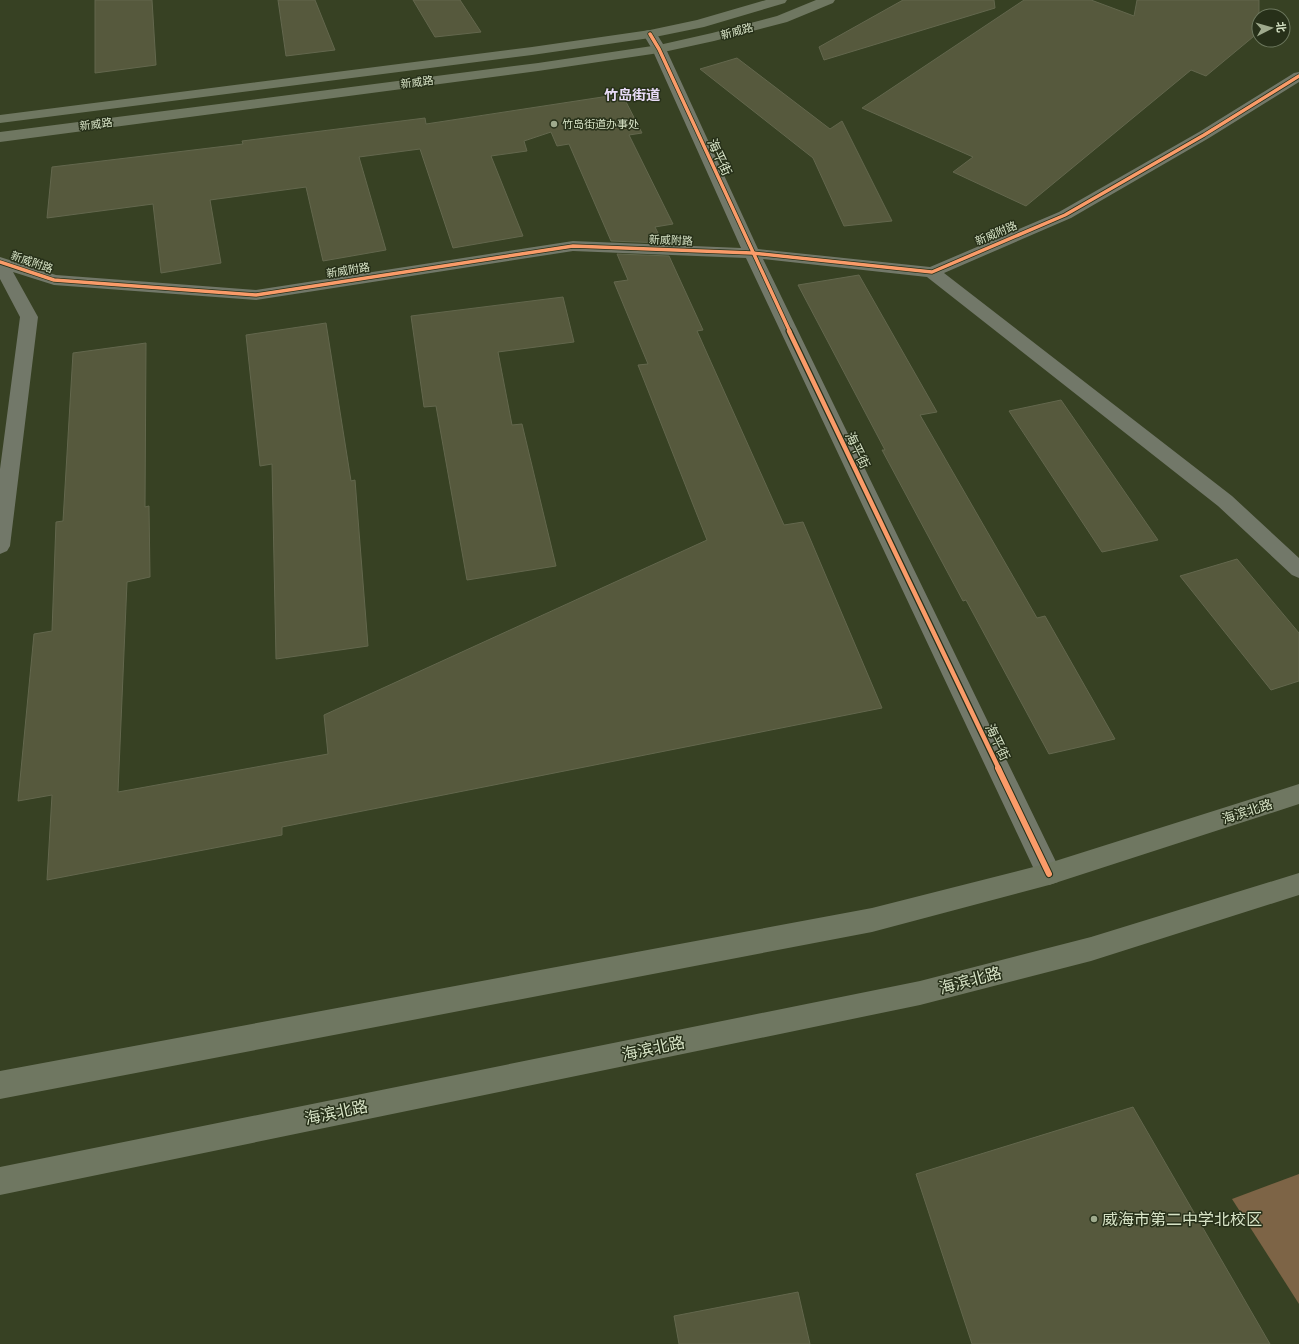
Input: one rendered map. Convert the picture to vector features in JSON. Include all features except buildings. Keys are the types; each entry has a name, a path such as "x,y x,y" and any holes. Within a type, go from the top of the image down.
{"main road":[{"name":"新威路","path":"0,137 530,68 654,42 699,24 780,0"},
{"name":"新威路","path":"0,119 524,52 714,37 782,19 828,0"},
{"name":"海滨北路","path":"0,1085 872,920 1049,874 1299,794"},
{"name":"海滨北路","path":"0,1181 920,993 1090,949 1299,884"}],"street":[{"name":"海平街","path":"654,42 752,253 1049,874"},
{"name":"新威附路","path":"0,262 54,280 256,294 573,246 752,253 932,272 1065,215 1204,135 1299,77"},
{"path":"0,262 30,317 0,546"},
{"path":"932,272 1225,501 1299,570"}],"shaded area":[{"path":"1299,1174 1299,1304 1232,1199"}],"cycle path":[{"path":"650,34 659,49 752,253 1049,874"},
{"path":"0,262 54,280 256,295 573,246 752,253 932,272 1065,215 1204,135 1299,76"}],"place":[{"name":"竹岛街道办事处","path":"554,124"},
{"name":"威海市第二中学北校区","path":"1094,1219"}],"district":[{"name":"竹岛街道","path":"632,95"}]}
